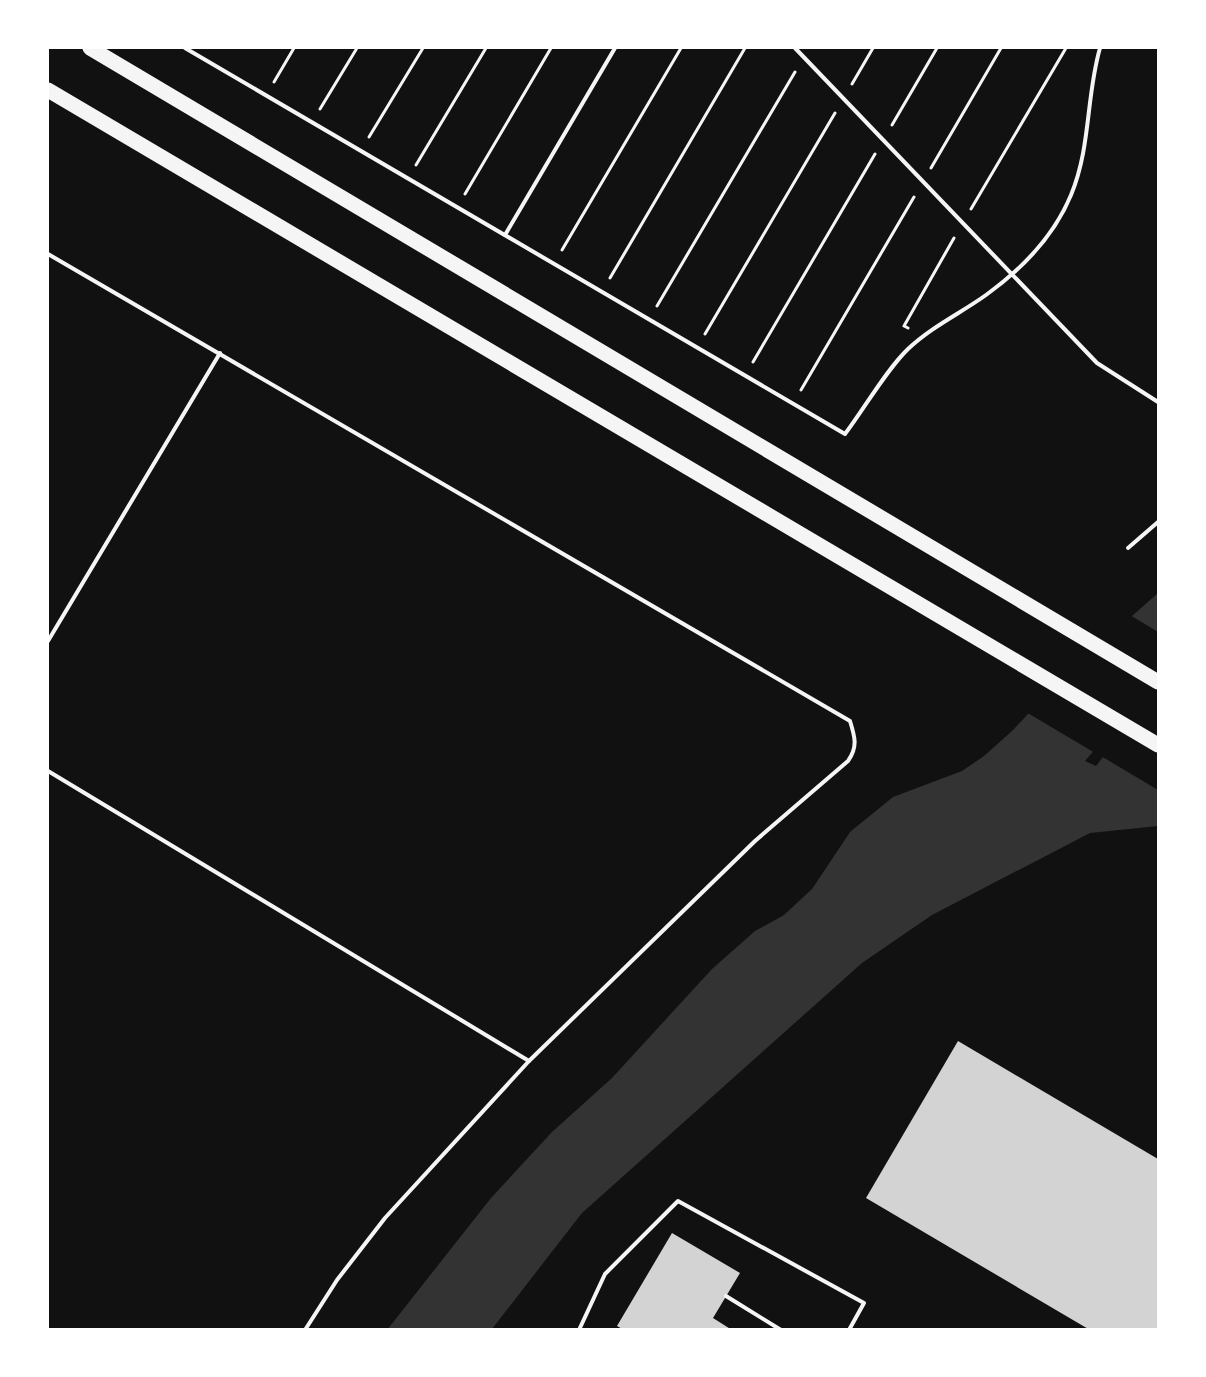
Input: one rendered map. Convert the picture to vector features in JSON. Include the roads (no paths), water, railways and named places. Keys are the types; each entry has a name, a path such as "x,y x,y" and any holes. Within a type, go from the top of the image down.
{"highway":[{"path":"90,48 1158,682"},
{"path":"48,90 1158,745"}],"lane":[{"path":"185,48 845,434 908,349 986,295 1013,273 1034,252 1056,224 1071,196 1081,168 1088,134 1094,70 1100,48"},
{"path":"505,235 615,48"},
{"path":"795,48 964,221 1098,363 1158,402"},
{"path":"48,254 850,721 856,738 854,752 848,761 755,841 529,1061 385,1218 337,1280 305,1330"},
{"path":"48,641 220,354"},
{"path":"1128,548 1158,522"},
{"path":"48,771 529,1061"},
{"path":"579,1330 605,1274 678,1201 864,1303 849,1330"},
{"path":"726,1296 781,1330"}]}
